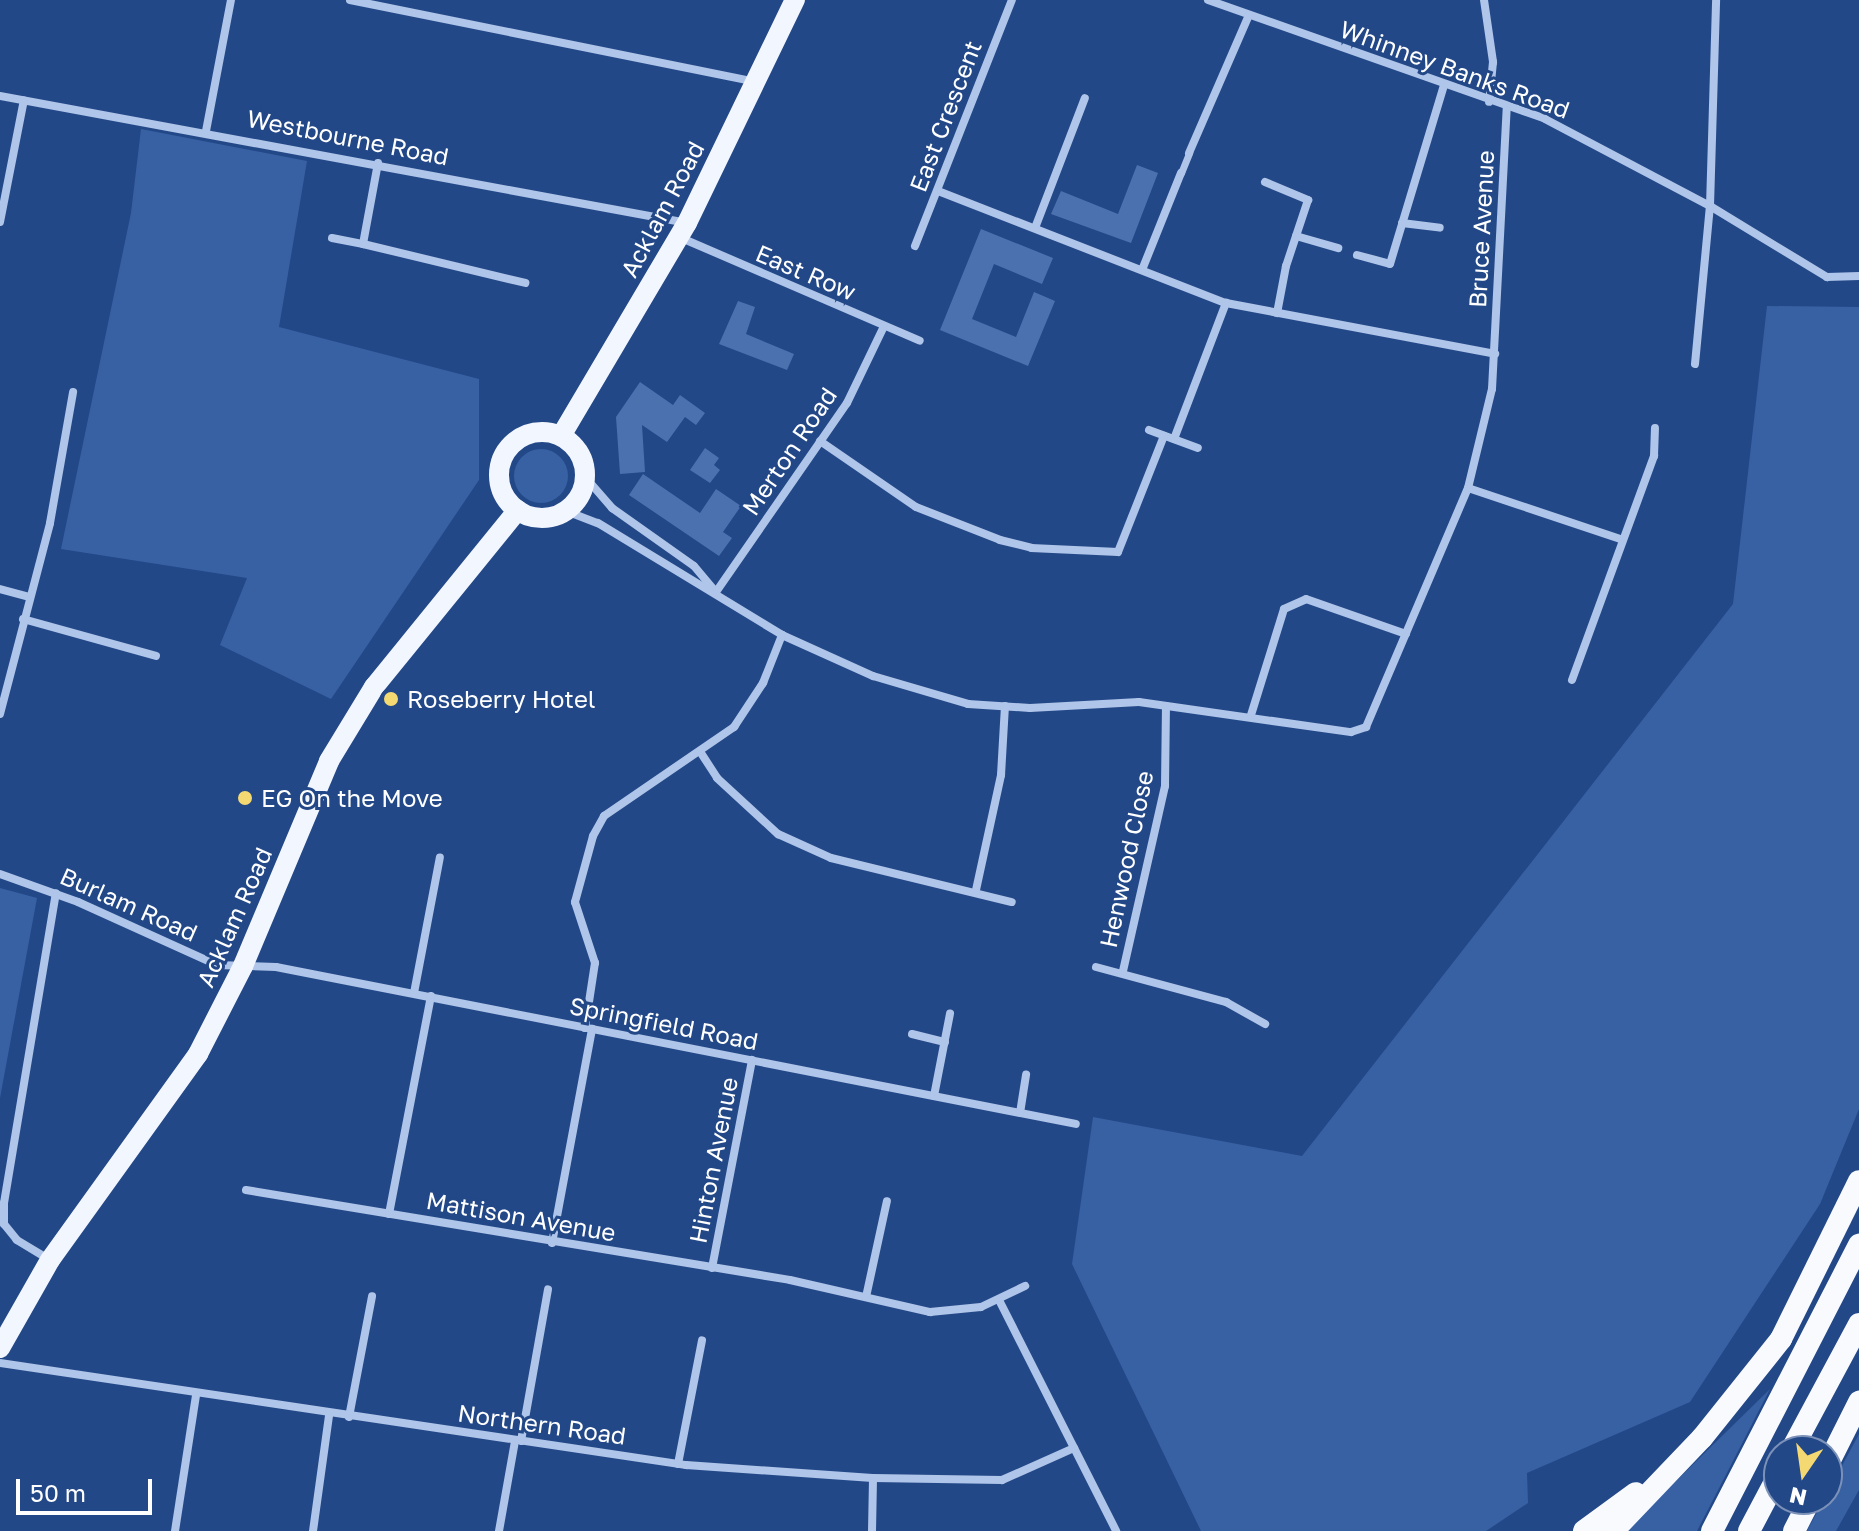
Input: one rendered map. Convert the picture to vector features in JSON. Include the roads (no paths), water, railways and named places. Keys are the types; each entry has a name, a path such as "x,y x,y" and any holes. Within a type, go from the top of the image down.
{"highway":[{"path":"1613,1531 1676,1465 1781,1339 1859,1181"},
{"path":"1842,1219 1859,1191"},
{"path":"1712,1531 1859,1245"},
{"path":"1800,1435 1859,1324"},
{"path":"1842,1435 1859,1402"},
{"path":"1584,1531 1676,1465"},
{"path":"1749,1531 1763,1504"}],"main road":[{"name":"Acklam Road","path":"561,436 683,230 795,0"},
{"path":"533,432 561,436 580,453 586,478 576,502 566,511 542,518 518,510 501,488 502,459 509,447 533,432"},
{"name":"Acklam Road","path":"0,1348 50,1260 175,1090 243,966 329,761 351,725 442,598 518,510"}],"street":[{"path":"206,131 231,0"},
{"path":"350,0 757,82"},
{"name":"East Crescent","path":"915,246 1012,0"},
{"name":"Whinney Banks Road","path":"1208,0 1489,102 1545,119 1710,206 1827,277 1854,278"},
{"path":"1484,0 1493,62 1489,102"},
{"path":"1695,364 1710,206 1716,0"},
{"path":"1142,270 1249,15"},
{"path":"1357,255 1390,264 1444,85"},
{"name":"Westbourne Road","path":"0,96 378,163 683,230"},
{"path":"1035,228 1085,98"},
{"path":"0,222 24,100"},
{"name":"Bruce Avenue","path":"716,592 782,635 873,676 968,704 1005,706 1139,702 1251,715 1351,732 1366,727 1468,488 1495,354 1507,107"},
{"path":"363,244 378,163"},
{"path":"1265,182 1308,200 1277,313"},
{"path":"938,191 1226,303 1495,354"},
{"path":"1402,223 1440,228"},
{"name":"East Row","path":"683,230 920,341"},
{"path":"1296,236 1338,248"},
{"path":"332,238 525,283"},
{"path":"1174,439 1226,303"},
{"name":"Merton Road","path":"716,592 866,370 884,326"},
{"path":"0,714 50,523 73,392"},
{"path":"1572,680 1654,456 1655,428"},
{"path":"1149,430 1198,448"},
{"path":"820,441 916,507 1000,540 1031,548 1118,552 1164,436"},
{"path":"586,478 612,508 694,566 716,592"},
{"path":"1468,488 1623,540"},
{"path":"566,511 598,523 681,577 716,592"},
{"path":"0,589 29,597"},
{"path":"1251,715 1284,609 1306,599 1406,634"},
{"path":"23,619 156,656"},
{"path":"552,1243 595,979 575,902 584,858 604,816 701,753 734,727 763,683 782,635"},
{"path":"976,890 1001,775 1005,706"},
{"name":"Henwood Close","path":"1123,971 1165,786 1166,706"},
{"path":"701,753 717,778 778,834 831,858 976,890 1012,902"},
{"path":"414,993 440,857"},
{"name":"Burlam Road","path":"0,874 56,893 217,965 243,966"},
{"path":"50,1260 17,1240 4,1224 4,1203 56,893"},
{"name":"Springfield Road","path":"243,966 431,996 1076,1124"},
{"path":"1096,967 1123,971 1226,1002 1265,1024"},
{"path":"389,1214 431,996"},
{"path":"934,1096 950,1014"},
{"path":"912,1034 945,1042"},
{"name":"Hinton Avenue","path":"712,1268 752,1060"},
{"path":"1020,1113 1026,1074"},
{"name":"Mattison Avenue","path":"246,1190 790,1280 930,1312 955,1312 999,1300 1025,1286"},
{"path":"866,1297 887,1201"},
{"path":"499,1531 548,1289"},
{"path":"349,1417 372,1296"},
{"path":"999,1300 1116,1531"},
{"path":"678,1464 702,1340"},
{"name":"Northern Road","path":"0,1363 329,1415 678,1464 873,1478 1002,1480 1074,1448"},
{"path":"175,1531 196,1395"},
{"path":"313,1531 329,1415"},
{"path":"872,1531 873,1478"}],"place":[{"name":"Roseberry Hotel","path":"391,699"},
{"name":"EG On the Move","path":"245,798"}]}
